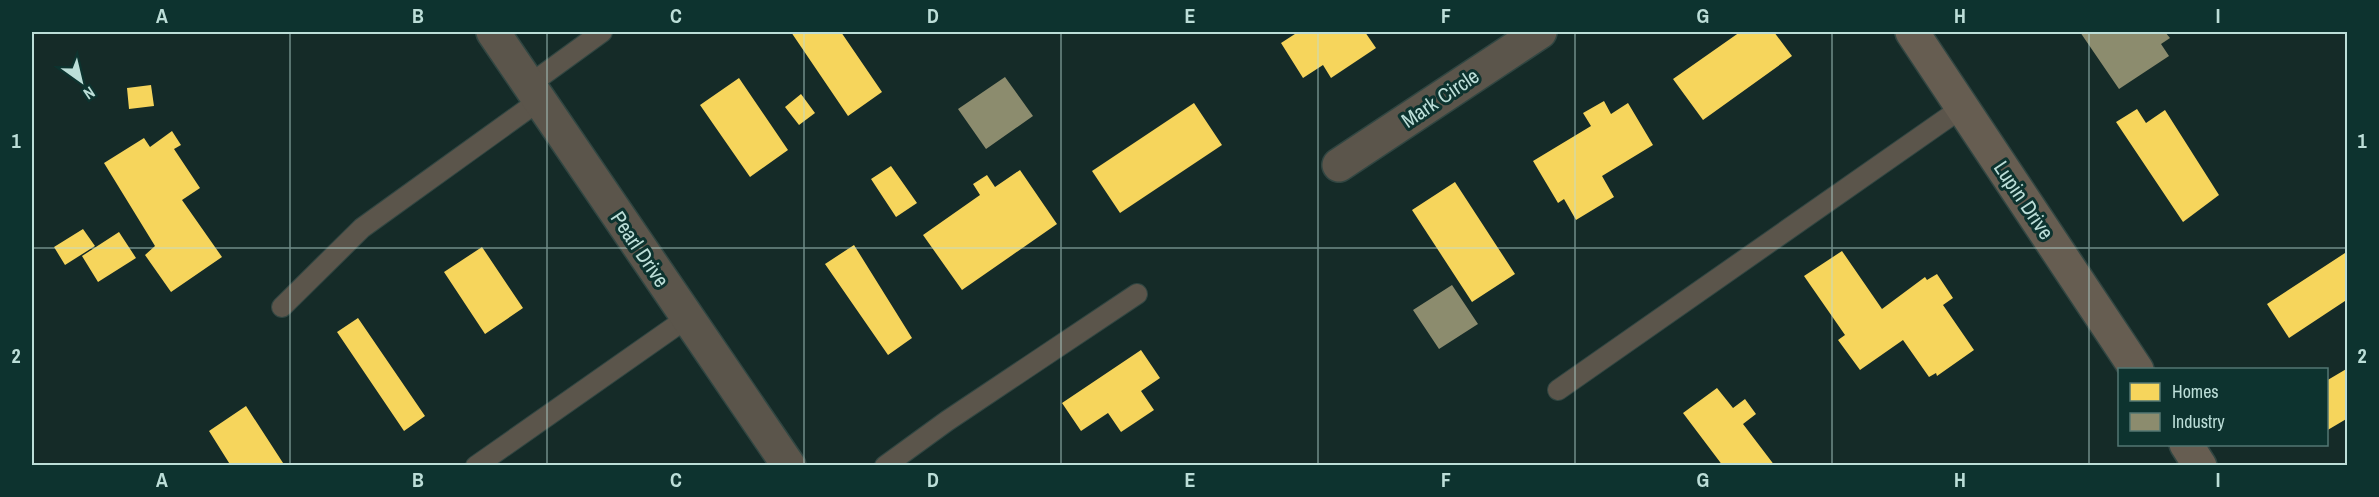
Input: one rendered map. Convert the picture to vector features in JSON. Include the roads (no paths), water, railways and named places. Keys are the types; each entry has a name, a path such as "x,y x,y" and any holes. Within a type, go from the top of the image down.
{"street":[{"name":"Pearl Drive","path":"493,32 789,465"},
{"name":"Mark Circle","path":"1339,165 1540,32"},
{"name":"Lupin Drive","path":"1911,32 2136,368"},
{"path":"2187,446 2200,465"}],"lane":[{"path":"282,307 362,228 535,93 602,32"},
{"path":"1558,390 1963,107"},
{"path":"885,465 1137,294"},
{"path":"476,465 687,318"}]}
